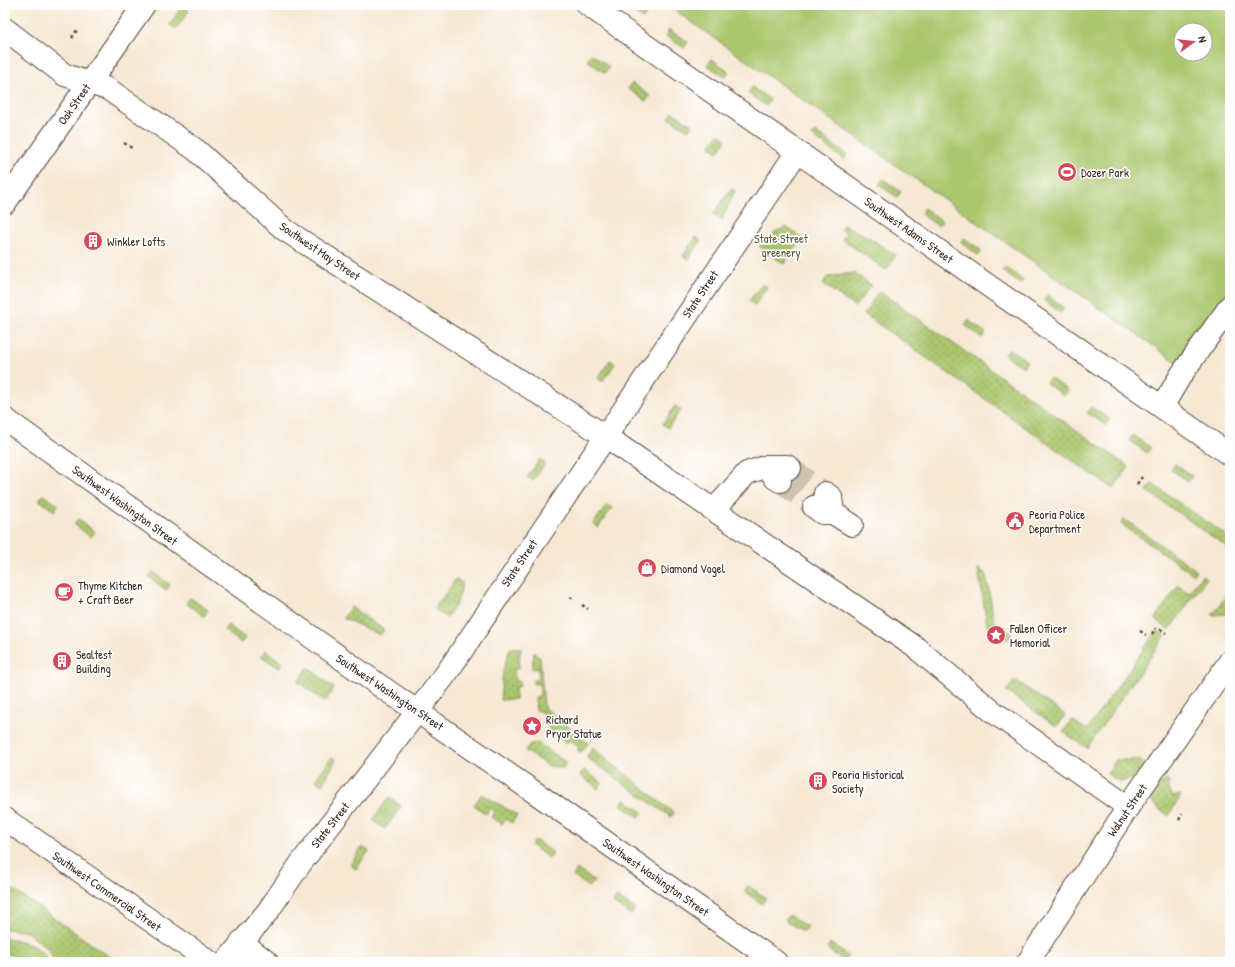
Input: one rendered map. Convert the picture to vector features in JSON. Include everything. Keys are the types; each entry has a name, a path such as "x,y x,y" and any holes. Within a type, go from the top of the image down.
{"street":[{"name":"Oak Street","path":"5,203 144,5"},
{"name":"Southwest Adams Street","path":"588,5 1230,455"},
{"name":"Southwest May Street","path":"5,29 64,75 108,89 196,150 285,230 605,436 915,647 992,711 1128,807"},
{"name":"State Street","path":"226,962 268,911 301,863 446,674 797,152"},
{"path":"1162,406 1181,375 1230,306"},
{"name":"Southwest Washington Street","path":"5,419 376,684 418,711 776,962"},
{"path":"714,510 747,473 779,472"},
{"path":"824,504 852,526"},
{"name":"Walnut Street","path":"1028,962 1128,807 1230,661"},
{"name":"Southwest Commercial Street","path":"5,819 210,962"},
{"path":"242,942 267,962"}],"path":[{"path":"72,38 77,30"},
{"path":"124,143 132,148"},
{"path":"1137,484 1142,477"},
{"path":"570,597 575,600"},
{"path":"582,604 588,609"},
{"path":"1152,634 1156,628"},
{"path":"1160,629 1166,633"},
{"path":"1140,631 1146,635"},
{"path":"1179,820 1182,814"}],"green space":[{"path":"635,5 646,14 643,19 625,6"},
{"name":"Dozer Park","path":"667,5 1230,5 1230,289 1178,363"},
{"path":"182,6 189,11 176,29 170,25"},
{"path":"669,30 688,42 684,48 666,36"},
{"path":"592,54 609,67 605,73 587,60"},
{"path":"712,59 729,72 725,77 707,65"},
{"path":"632,83 650,96 646,101 628,89"},
{"path":"752,87 770,100 766,106 748,93"},
{"path":"673,112 692,125 688,130 669,118"},
{"path":"815,132 847,155 844,160 812,136"},
{"path":"720,133 726,140 718,152 710,146"},
{"path":"883,179 901,192 897,197 879,185"},
{"name":"State Street greenery","path":"731,189 735,191 722,220 713,214"},
{"path":"924,208 942,221 938,226 921,214"},
{"path":"843,225 867,236 896,255 886,270 842,239 846,233 841,229"},
{"name":"State Street greenery","path":"786,227 802,238 784,264 759,246 776,232"},
{"path":"696,237 701,241 688,260 683,256"},
{"path":"964,238 982,251 978,255 961,242"},
{"path":"1006,267 1023,280 1020,284 1002,271"},
{"path":"854,273 871,285 855,307 823,284 827,277"},
{"name":"State Street greenery","path":"762,284 767,287 755,305 749,301"},
{"path":"879,291 1129,467 1113,489 864,314"},
{"path":"1047,295 1064,308 1061,313 1044,300"},
{"path":"968,320 986,333 982,338 965,325"},
{"path":"1009,349 1027,361 1023,367 1005,355"},
{"path":"610,360 615,364 602,382 598,378"},
{"path":"1050,378 1068,390 1064,396 1046,383"},
{"path":"675,406 681,410 668,428 663,424"},
{"path":"1091,407 1110,419 1106,425 1087,413"},
{"path":"1133,435 1151,448 1147,453 1129,440"},
{"path":"540,459 545,463 533,481 527,477"},
{"path":"1175,464 1192,476 1188,482 1171,469"},
{"path":"1152,484 1230,538 1230,549 1147,491"},
{"path":"43,495 58,505 54,511 39,500"},
{"path":"607,505 612,508 598,528 593,524"},
{"path":"78,519 95,532 91,537 74,524"},
{"path":"1124,519 1196,570 1193,574 1121,524"},
{"path":"978,568 986,574 994,621 1012,634 1008,640 987,625"},
{"path":"153,572 170,585 166,590 149,577"},
{"path":"1202,575 1207,578 1169,630 1155,619 1178,586 1189,593"},
{"path":"456,579 462,583 460,593 455,606 446,618 434,609"},
{"path":"1227,595 1230,597 1230,614 1212,615"},
{"path":"190,598 208,610 204,616 186,603"},
{"path":"351,607 384,630 380,635 343,618"},
{"path":"228,625 245,638 241,643 224,630"},
{"path":"1157,630 1165,636 1087,748 1063,732 1072,720 1087,730"},
{"path":"510,648 521,648 519,669 514,669 515,681 520,681 520,686 515,687 516,699 500,700 503,671"},
{"path":"265,650 283,663 279,668 261,656"},
{"path":"534,652 540,657 544,707 588,743 581,753 577,750 579,747 569,740 567,743 562,740 565,737 556,731 554,734 549,731 547,718 545,715 536,710 535,697 540,696 539,684 533,684 533,680 539,680 538,668 532,669"},
{"path":"308,667 334,688 325,702 298,682"},
{"path":"1015,680 1065,715 1057,727 1006,691"},
{"path":"539,743 566,763 563,768 548,766 525,751 530,744"},
{"path":"593,748 674,813 671,817 586,757"},
{"path":"332,757 336,760 322,785 315,780"},
{"path":"1116,760 1138,760 1142,762 1143,766 1133,778 1121,782 1107,774"},
{"path":"584,770 602,783 598,789 580,775"},
{"path":"1164,779 1168,780 1171,797 1181,795 1169,816 1157,807 1151,799 1151,795"},
{"path":"482,794 517,815 512,823 506,819 502,824 491,817 495,812 490,808 486,814 474,805"},
{"path":"389,797 401,806 385,829 373,820"},
{"path":"624,799 643,812 639,817 621,805"},
{"path":"535,840 553,853 549,858 531,845"},
{"path":"362,847 369,851 356,869 350,865"},
{"path":"577,869 594,881 589,887 573,876"},
{"path":"5,884 117,962 56,962 46,947 27,932 5,929"},
{"path":"748,886 766,898 762,904 744,891"},
{"path":"617,897 635,909 631,915 613,903"},
{"path":"789,915 807,927 803,932 785,920"},
{"path":"5,938 24,942 36,948 49,962 20,962 5,952"},
{"path":"830,943 848,956 844,961 827,949"}],"tunnel":[{"path":"790,468 825,493"},
{"path":"780,481 814,507"}],"place":[{"name":"Dozer Park","path":"1067,172"},
{"name":"Winkler Lofts","path":"93,241"},
{"name":"Peoria Police Department","path":"1015,521"},
{"name":"Diamond Vogel","path":"647,568"},
{"name":"Thyme Kitchen + Craft Beer","path":"64,592"},
{"name":"Fallen Officer Memorial","path":"996,635"},
{"name":"Sealtest Building","path":"62,661"},
{"name":"Richard Pryor Statue","path":"532,726"},
{"name":"Peoria Historical Society","path":"818,781"}]}
